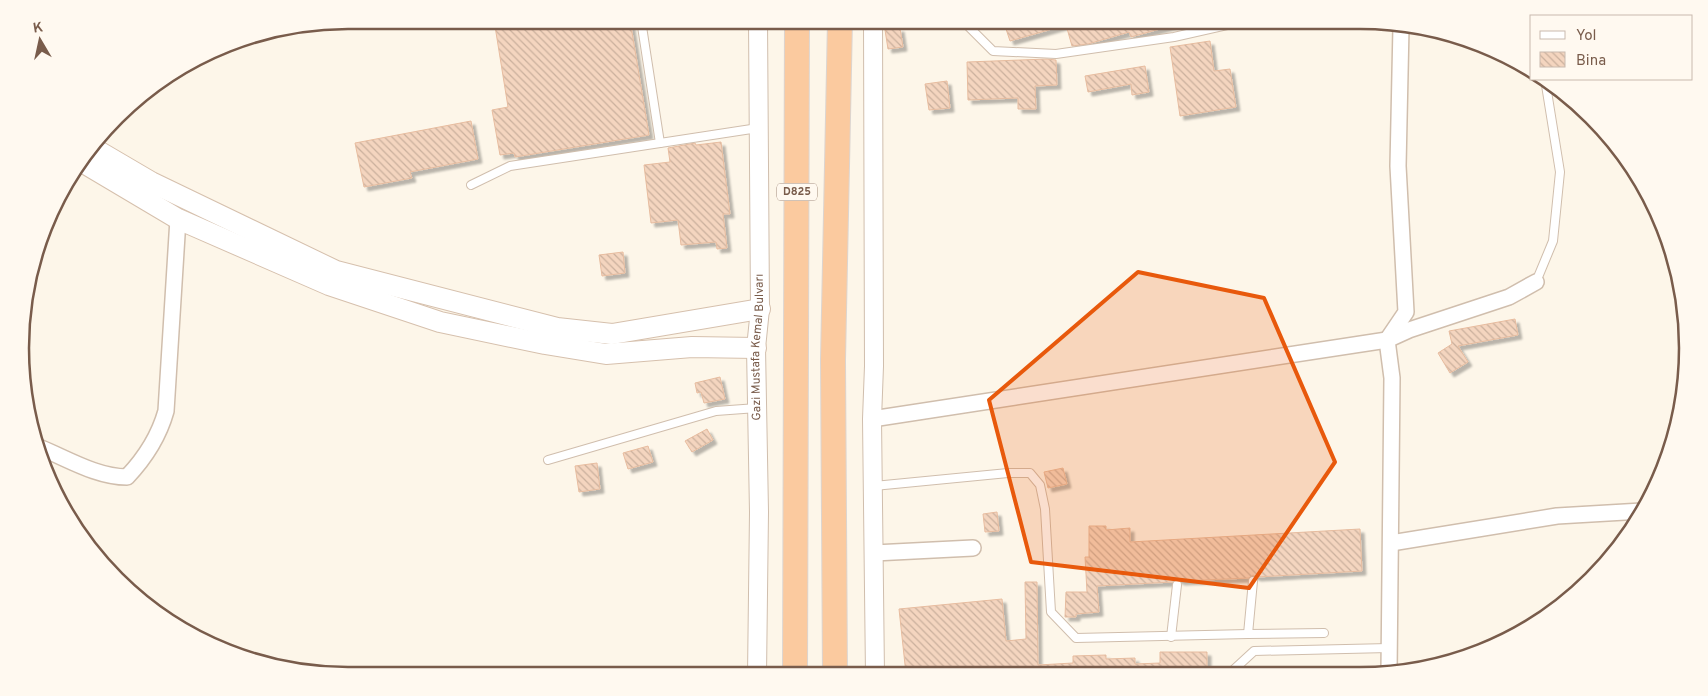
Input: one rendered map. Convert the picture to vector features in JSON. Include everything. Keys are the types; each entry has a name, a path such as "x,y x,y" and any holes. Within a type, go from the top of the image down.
{"highway":[{"name":"D825","path":"795,667 797,29"},
{"path":"835,667 834,360 840,29"}],"main road":[{"path":"98,150 151,182 336,271 557,328 612,334 760,309"},
{"path":"87,165 178,219 329,285 440,322 545,344 606,354 692,347 756,348"}],"street":[{"name":"Gazi Mustafa Kemal Bulvarı","path":"757,667 758,408 756,348 760,309 758,29"},
{"path":"873,29 874,366 872,419 875,667"},
{"path":"1389,666 1392,378 1387,340 1406,312 1398,166 1401,31"},
{"path":"46,450 115,477 127,477 142,461 162,426 166,411 178,219"},
{"path":"872,419 1387,340 1409,330 1510,298 1536,282"},
{"path":"1391,543 1557,516 1634,511"},
{"path":"874,553 973,548"}],"lane":[{"path":"642,29 660,143"},
{"path":"971,29 993,51 1056,54 1174,37 1209,29"},
{"path":"1536,282 1553,241 1560,172 1546,89"},
{"path":"471,186 510,166 758,128"},
{"path":"548,460 716,411 758,408"},
{"path":"874,486 1008,472 1030,473 1040,485 1045,508 1051,612 1076,638 1324,633"},
{"path":"1248,634 1253,581"},
{"path":"1172,637 1177,585"},
{"path":"1237,667 1254,651 1389,648"}],"highlighted area":[{"path":"1138,272 1264,298 1335,462 1249,588 1031,562 989,400"}],"building":[{"path":"495,29 631,29 649,135 515,157 514,153 500,155 492,110 508,107"},
{"path":"900,29 903,47 888,49 885,30"},
{"path":"1006,29 1052,29 1010,41"},
{"path":"1067,29 1160,29 1131,37 1129,32 1088,44 1072,46"},
{"path":"1210,41 1214,71 1230,69 1236,107 1180,116 1170,47"},
{"path":"1056,60 1057,85 1035,86 1036,109 1018,109 1018,98 968,100 967,62"},
{"path":"1145,66 1149,92 1132,95 1131,84 1088,92 1085,76"},
{"path":"947,81 950,108 929,110 925,84"},
{"path":"471,121 478,159 410,172 412,178 364,187 355,143"},
{"path":"721,142 730,214 723,214 727,248 717,249 716,242 681,245 678,220 651,223 644,165 670,162 668,148 695,143 696,145"},
{"path":"623,252 625,273 602,276 599,255"},
{"path":"1515,319 1518,335 1458,346 1468,362 1450,373 1438,353 1452,344 1449,331"},
{"path":"720,377 725,399 704,403 701,392 697,393 695,383"},
{"path":"707,429 713,440 692,452 685,441"},
{"path":"648,446 653,462 628,469 623,453"},
{"path":"597,463 600,489 579,492 575,466"},
{"path":"1063,468 1067,484 1048,488 1044,472"},
{"path":"997,512 999,531 985,532 983,514"},
{"path":"1089,526 1106,526 1106,530 1130,528 1130,542 1360,529 1362,571 1257,577 1253,575 1249,578 1181,581 1177,579 1173,582 1097,586 1099,612 1076,614 1076,617 1065,617 1066,592 1087,592 1085,557 1089,557"},
{"path":"1025,582 1037,582 1038,665 1073,663 1073,656 1106,655 1106,659 1135,658 1135,664 1160,663 1160,652 1207,652 1207,667 905,667 899,609 1002,599 1006,641 1026,639"}]}
